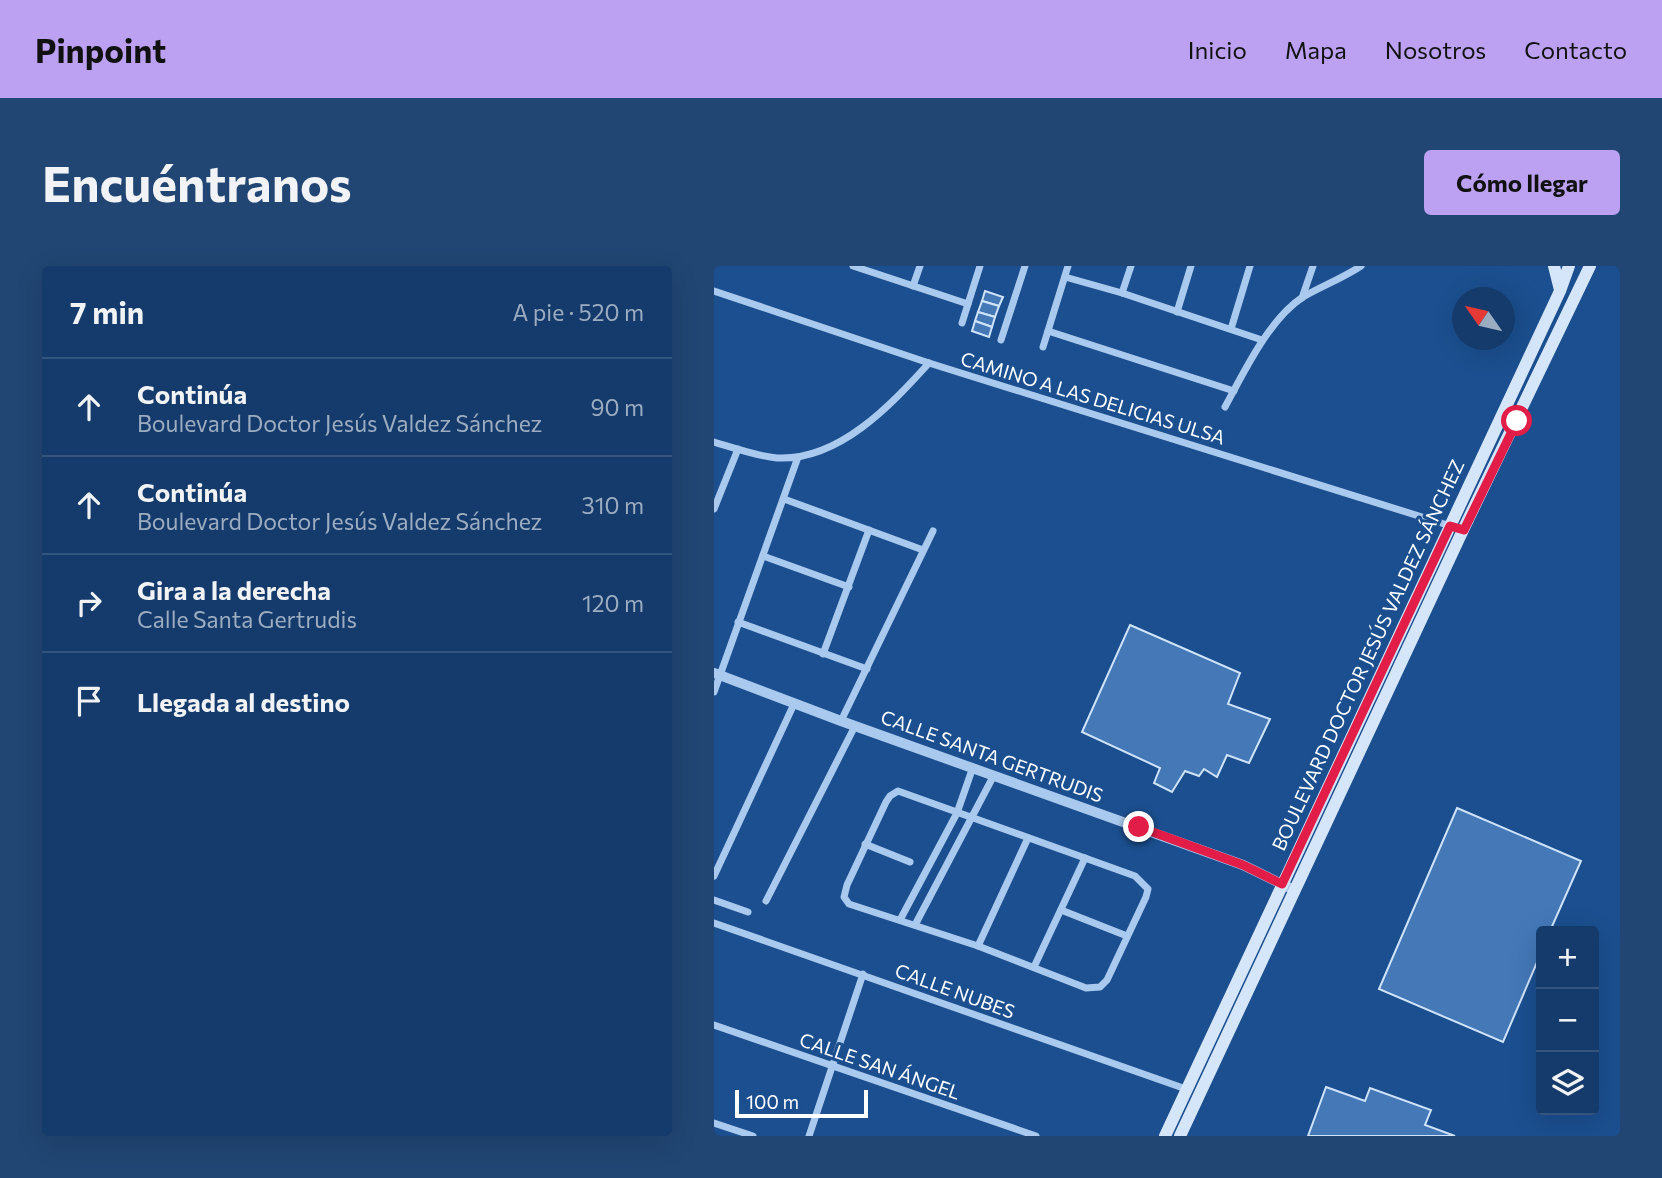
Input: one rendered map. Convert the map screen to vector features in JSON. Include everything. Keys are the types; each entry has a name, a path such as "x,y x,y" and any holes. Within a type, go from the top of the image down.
{"main road":[{"path":"1554,266 1560,291"},
{"name":"BOULEVARD DOCTOR JESÚS VALDEZ SÁNCHEZ","path":"1165,1136 1560,291 1569,266"},
{"path":"1564,318 1580,266"},
{"name":"BOULEVARD DOCTOR JESÚS VALDEZ SÁNCHEZ","path":"1180,1136 1590,266"}],"street":[{"path":"853,266 968,304"},
{"path":"913,286 920,266"},
{"path":"962,323 980,266"},
{"path":"1001,340 1025,266"},
{"path":"1043,347 1068,266"},
{"path":"1122,293 1131,266"},
{"path":"1177,312 1191,266"},
{"path":"1231,329 1250,266"},
{"path":"1302,298 1312,266"},
{"path":"1226,407 1262,340 1302,298 1357,267"},
{"path":"1065,277 1122,293 1262,340"},
{"name":"CAMINO A LAS DELICIAS ULSA","path":"714,291 929,363 1464,530"},
{"path":"1048,331 1234,391"},
{"path":"714,442 775,457 798,457 823,449 853,433 897,397 929,363"},
{"path":"714,509 716,498 738,449"},
{"path":"714,692 717,674 798,457"},
{"path":"784,499 923,550"},
{"path":"823,654 869,530"},
{"path":"841,722 933,531"},
{"path":"763,556 849,587"},
{"path":"738,622 867,669"},
{"name":"CALLE SANTA GERTRUDIS","path":"717,674 841,722 1243,865 1296,891"},
{"path":"714,876 794,704"},
{"path":"766,901 855,726"},
{"path":"900,920 957,813 973,767"},
{"path":"915,925 994,775"},
{"path":"898,791 905,792 957,813 1135,876 1146,886 1148,892 1116,965 1100,987 1086,988 978,946 849,904 844,897 847,885 890,796 898,791"},
{"path":"978,946 1028,838"},
{"path":"865,844 910,862"},
{"path":"1034,967 1085,858"},
{"path":"714,900 748,912"},
{"path":"1061,910 1127,936"},
{"name":"CALLE NUBES","path":"714,923 1186,1090"},
{"path":"809,1136 863,975"},
{"name":"CALLE SAN ÁNGEL","path":"714,1025 1037,1136"},
{"path":"714,1123 753,1136"}],"building":[{"path":"985,291 1003,297 999,306 982,301"},
{"path":"982,301 999,306 995,317 978,312"},
{"path":"978,312 995,317 992,327 975,321"},
{"path":"975,321 992,327 989,337 972,331"},
{"path":"1130,625 1240,673 1228,704 1270,719 1249,763 1227,755 1217,777 1204,769 1199,776 1185,771 1172,792 1154,783 1160,768 1082,732"},
{"path":"1457,808 1581,861 1552,926 1536,926 1536,965 1503,1042 1379,989"},
{"path":"1326,1087 1365,1101 1370,1088 1431,1110 1425,1125 1455,1136 1308,1136"}],"route":[{"path":"1139,827 1243,865 1282,884 1450,526 1464,530 1517,421"}]}
